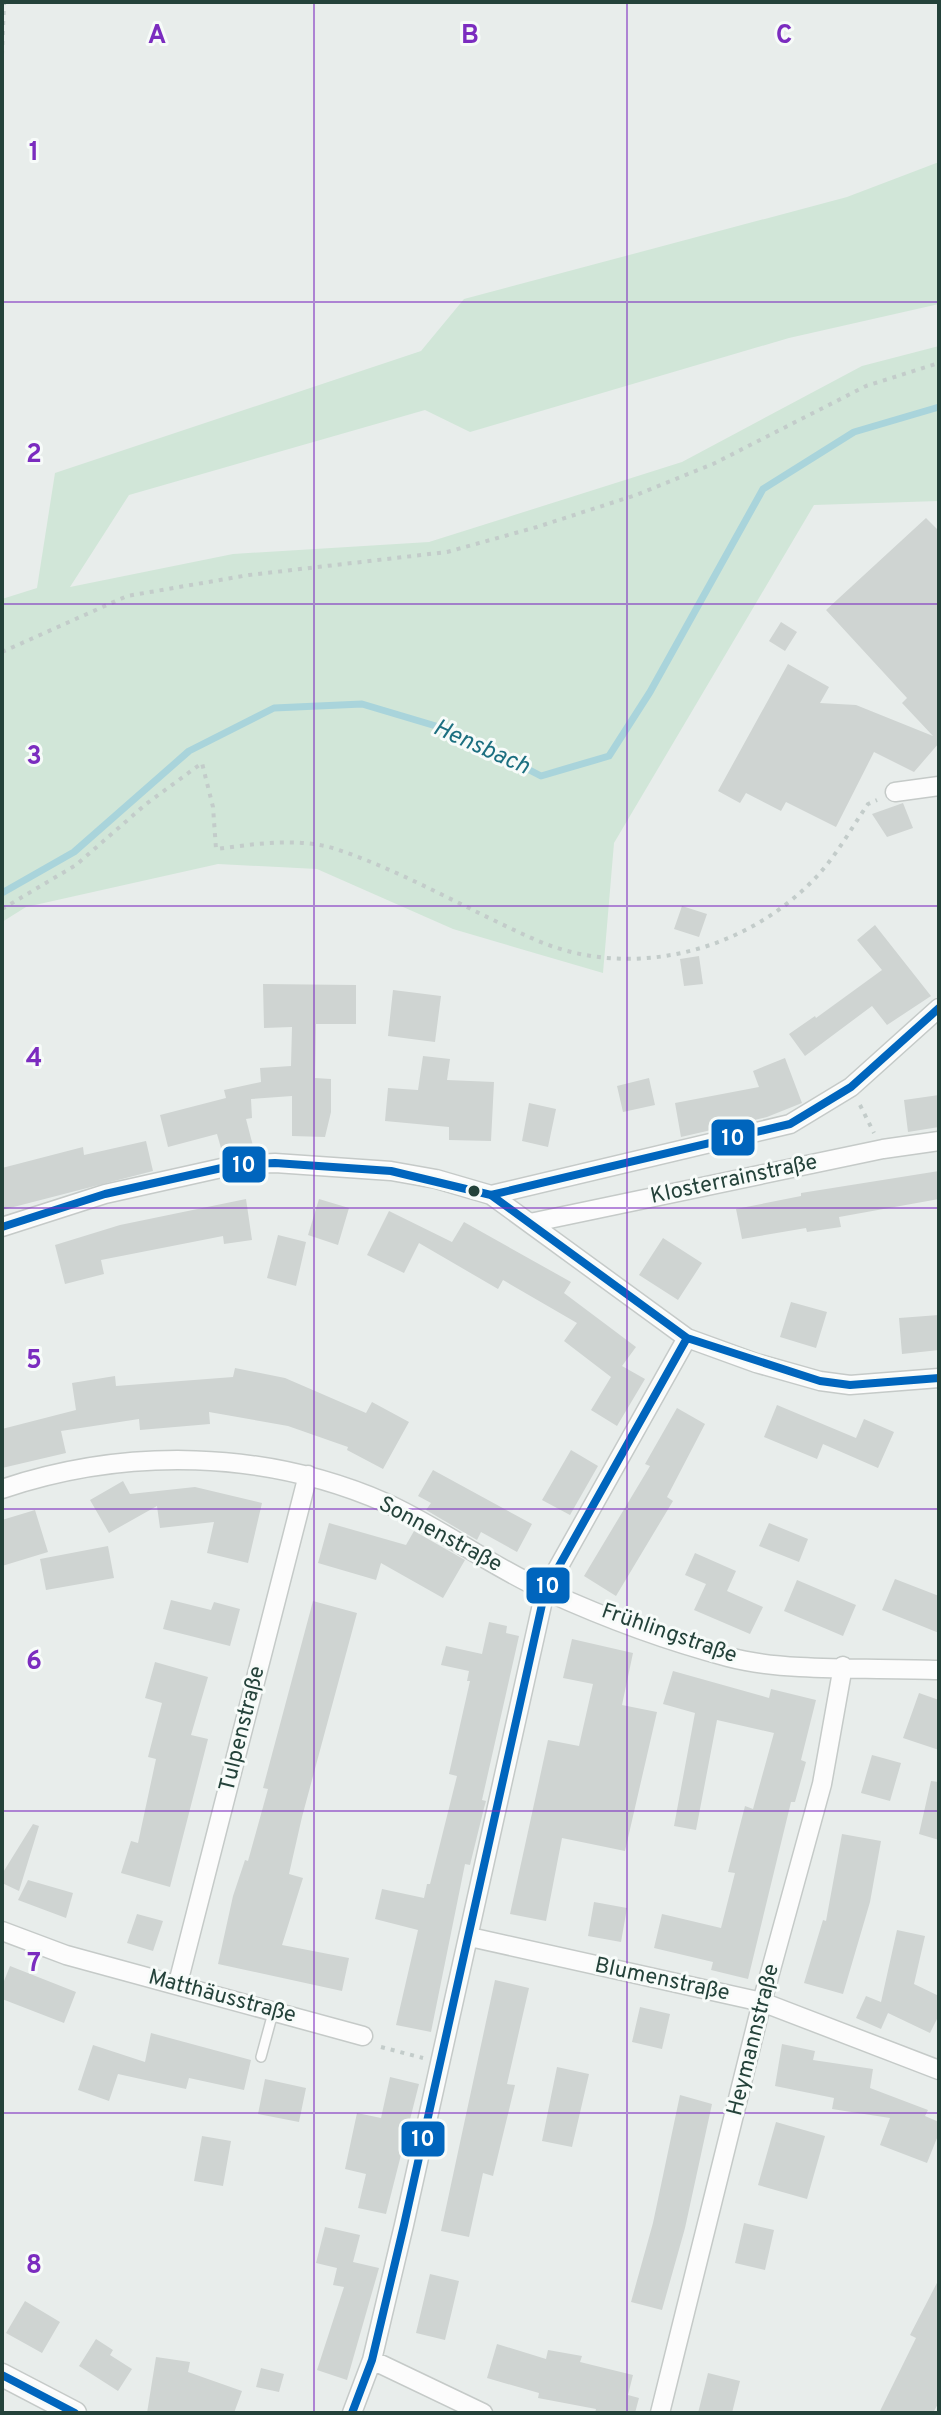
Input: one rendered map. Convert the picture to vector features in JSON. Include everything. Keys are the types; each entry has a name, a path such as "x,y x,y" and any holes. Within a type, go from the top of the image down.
{"street":[{"path":"895,792 939,786"},
{"path":"491,1195 790,1124 851,1087 939,1008"},
{"name":"Klosterrainstraße","path":"530,1223 883,1149 939,1141"},
{"path":"2,1227 105,1194 235,1165 275,1163 391,1171 436,1179 491,1195 687,1338 756,1363 820,1381 850,1385 939,1378"},
{"path":"352,2413 372,2360 470,1937 545,1591 687,1338"},
{"name":"Sonnenstraße","path":"2,1489 87,1469 147,1460 229,1461 308,1475 387,1504 545,1591"},
{"name":"Tulpenstraße","path":"178,1983 308,1475"},
{"name":"Frühlingstraße","path":"545,1591 730,1658 939,1670"},
{"name":"Heymannstraße","path":"660,2413 762,2002 822,1784 843,1666"},
{"name":"Matthäusstraße","path":"2,1931 66,1955 274,2009 363,2036"},
{"name":"Blumenstraße","path":"470,1937 762,2002 939,2070"},
{"path":"372,2360 483,2413"},
{"path":"2,2375 75,2413"}],"lane":[{"path":"261,2057 274,2009"}],"path":[{"path":"2,55 4,2"},
{"path":"2,652 127,596 295,569 447,552 537,527 700,470 866,386 939,363"},
{"path":"2,909 76,865 146,804 202,763 213,807 216,849 279,841 335,849 538,941 603,960 657,958 686,952 738,932 769,914 819,874 868,804 895,792"},
{"path":"851,1087 883,1149"},
{"path":"363,2036 369,2044 440,2065"}],"green space":[{"path":"939,162 939,304 789,338 470,432 425,410 129,495 70,587 233,554 429,542 682,462 862,366 939,346 939,501 814,505 614,843 603,973 453,929 317,869 218,864 26,907 2,922 2,599 37,588 55,473 421,351 464,299 847,197"}],"building":[{"path":"926,518 939,531 939,743 914,772 874,752 836,827 786,802 781,811 746,793 740,803 718,791 788,664 829,687 820,703 856,705 933,736 902,703 907,698 826,610"},
{"path":"781,622 797,632 785,651 769,641"},
{"path":"903,803 913,828 887,837 872,814"},
{"path":"682,906 707,914 699,937 674,929"},
{"path":"875,925 931,996 887,1025 872,1006 805,1056 789,1034 882,970 857,940"},
{"path":"699,956 703,984 684,986 680,959"},
{"path":"263,984 356,985 356,1024 316,1024 315,1078 331,1079 331,1112 325,1137 292,1136 292,1096 251,1099 252,1118 246,1119 253,1146 223,1155 217,1134 168,1147 160,1115 226,1098 224,1090 261,1082 260,1068 291,1066 292,1027 264,1028"},
{"path":"393,990 441,996 435,1042 388,1036"},
{"path":"423,1056 450,1059 447,1080 494,1082 491,1141 449,1140 449,1127 385,1121 388,1088 418,1090"},
{"path":"785,1058 802,1103 767,1117 681,1137 675,1103 759,1087 753,1071"},
{"path":"649,1078 655,1105 623,1112 617,1086"},
{"path":"939,1095 939,1127 908,1132 904,1100"},
{"path":"529,1103 556,1109 548,1147 522,1141"},
{"path":"146,1141 153,1171 2,1210 2,1168 83,1147 84,1155"},
{"path":"939,1171 939,1199 839,1217 841,1227 807,1232 806,1228 742,1239 736,1209 801,1196 801,1193"},
{"path":"246,1199 252,1240 224,1244 223,1236 101,1260 104,1274 65,1284 55,1245 120,1225"},
{"path":"319,1199 349,1208 338,1245 308,1235"},
{"path":"389,1211 452,1242 464,1222 571,1282 564,1293 636,1347 622,1366 645,1379 617,1426 591,1410 611,1377 564,1341 577,1323 503,1280 498,1289 419,1243 404,1273 367,1255"},
{"path":"278,1235 306,1242 296,1286 267,1278"},
{"path":"663,1238 702,1263 678,1300 639,1275"},
{"path":"791,1302 827,1312 816,1348 780,1337"},
{"path":"939,1315 939,1350 902,1354 899,1318"},
{"path":"235,1368 285,1378 366,1413 372,1402 409,1422 383,1469 347,1450 348,1447 288,1426 209,1412 210,1424 140,1430 139,1419 61,1431 66,1453 2,1468 2,1429 76,1410 72,1383 115,1376 116,1386 233,1377"},
{"path":"777,1405 856,1438 864,1419 894,1432 878,1468 823,1444 817,1459 764,1437"},
{"path":"677,1408 705,1424 667,1497 673,1501 616,1596 584,1576 650,1466 645,1464"},
{"path":"571,1450 598,1466 570,1515 542,1500"},
{"path":"433,1470 532,1524 517,1552 481,1532 477,1540 426,1510 431,1503 418,1496"},
{"path":"123,1481 130,1494 195,1487 262,1503 248,1563 207,1553 214,1522 160,1528 157,1506 109,1533 90,1500"},
{"path":"35,1510 48,1552 2,1566 2,1520"},
{"path":"329,1523 406,1545 414,1531 465,1560 443,1598 381,1563 376,1580 318,1563"},
{"path":"769,1523 808,1539 799,1562 759,1546"},
{"path":"108,1546 114,1578 46,1590 40,1559"},
{"path":"695,1553 736,1571 727,1591 763,1607 750,1634 694,1610 706,1584 685,1575"},
{"path":"895,1579 939,1596 939,1633 882,1610"},
{"path":"797,1580 856,1605 843,1636 784,1611"},
{"path":"171,1600 211,1610 214,1602 240,1609 230,1646 163,1629"},
{"path":"313,1601 357,1613 289,1874 303,1878 282,1945 349,1958 342,1991 218,1964 233,1896 245,1860 248,1861 268,1789 263,1788"},
{"path":"489,1622 507,1626 506,1633 519,1636 482,1800 486,1801 470,1865 465,1864 431,2032 396,2025 418,1930 375,1919 382,1889 424,1898 427,1884 430,1884 457,1776 449,1774 470,1681 467,1681 469,1671 441,1665 446,1646 482,1654"},
{"path":"572,1639 633,1653 622,1705 657,1712 625,1851 562,1838 546,1921 510,1914 548,1740 579,1746 593,1684 563,1678"},
{"path":"155,1662 208,1677 191,1735 208,1739 170,1887 121,1873 131,1841 138,1843 156,1759 148,1757 162,1703 145,1698"},
{"path":"673,1671 769,1698 771,1689 816,1700 801,1760 806,1762 795,1802 791,1802 748,1979 711,1970 713,1962 654,1948 662,1914 721,1928 735,1873 728,1872 745,1806 753,1809 774,1733 717,1720 696,1830 674,1826 695,1713 663,1704"},
{"path":"919,1693 939,1700 939,1750 903,1738"},
{"path":"872,1755 901,1763 890,1801 861,1793"},
{"path":"931,1781 939,1782 939,1840 919,1834"},
{"path":"33,1824 39,1826 19,1891 2,1883 2,1874"},
{"path":"842,1834 881,1841 870,1902 843,1994 804,1983 823,1920 826,1921"},
{"path":"28,1880 73,1893 66,1918 18,1900"},
{"path":"594,1902 627,1908 621,1942 588,1936"},
{"path":"137,1914 163,1921 153,1951 127,1943"},
{"path":"897,1930 925,1936 914,1984 939,1996 939,2015 930,2033 888,2013 881,2029 856,2018 866,1996 881,2002"},
{"path":"10,1966 76,1992 64,2023 2,1999 2,1986"},
{"path":"495,1980 529,1988 507,2084 515,2085 493,2176 483,2173 469,2237 441,2231"},
{"path":"640,2007 670,2014 662,2049 632,2042"},
{"path":"151,2033 251,2060 244,2090 189,2078 186,2089 118,2074 109,2101 78,2090 93,2045 145,2062"},
{"path":"782,2044 815,2051 813,2060 873,2069 870,2088 928,2110 925,2116 939,2122 939,2133 927,2163 880,2145 890,2118 832,2109 834,2098 775,2086"},
{"path":"557,2067 589,2074 572,2147 542,2141"},
{"path":"390,2077 419,2084 386,2214 358,2208 366,2174 345,2169 357,2113 381,2118"},
{"path":"265,2079 306,2088 299,2122 258,2114"},
{"path":"680,2095 712,2104 685,2228 662,2310 631,2302 653,2223"},
{"path":"776,2122 825,2136 807,2199 758,2185"},
{"path":"202,2136 231,2141 223,2186 194,2181"},
{"path":"744,2223 774,2230 765,2270 735,2263"},
{"path":"325,2227 360,2235 353,2262 379,2268 347,2380 317,2370 344,2287 333,2285 337,2268 316,2263"},
{"path":"430,2274 459,2281 445,2340 416,2333"},
{"path":"939,2279 939,2402 933,2413 879,2413 916,2338 910,2335"},
{"path":"25,2301 60,2322 42,2353 6,2333"},
{"path":"96,2339 113,2350 110,2355 132,2369 118,2391 79,2366"},
{"path":"497,2344 546,2359 548,2350 582,2356 580,2362 633,2375 628,2395 639,2398 635,2413 595,2413 596,2409 538,2398 539,2393 487,2378"},
{"path":"156,2357 190,2362 188,2372 242,2391 234,2413 147,2413"},
{"path":"261,2368 284,2374 279,2392 256,2387"},
{"path":"708,2373 740,2381 732,2413 698,2413"}],"waterway":[{"name":"Hensbach","path":"2,893 74,852 189,751 274,708 362,704 456,732 541,776 609,756 650,692 763,489 854,432 939,407"}],"transit line":[{"name":"10","path":"491,1195 790,1124 851,1087 939,1008"},
{"name":"10","path":"2,1227 105,1194 235,1165 275,1163 391,1171 491,1195 687,1338 820,1381 850,1385 939,1378"},
{"name":"10","path":"352,2413 372,2360 404,2225 545,1591 687,1338"},
{"name":"10","path":"2,2375 75,2413"}]}
